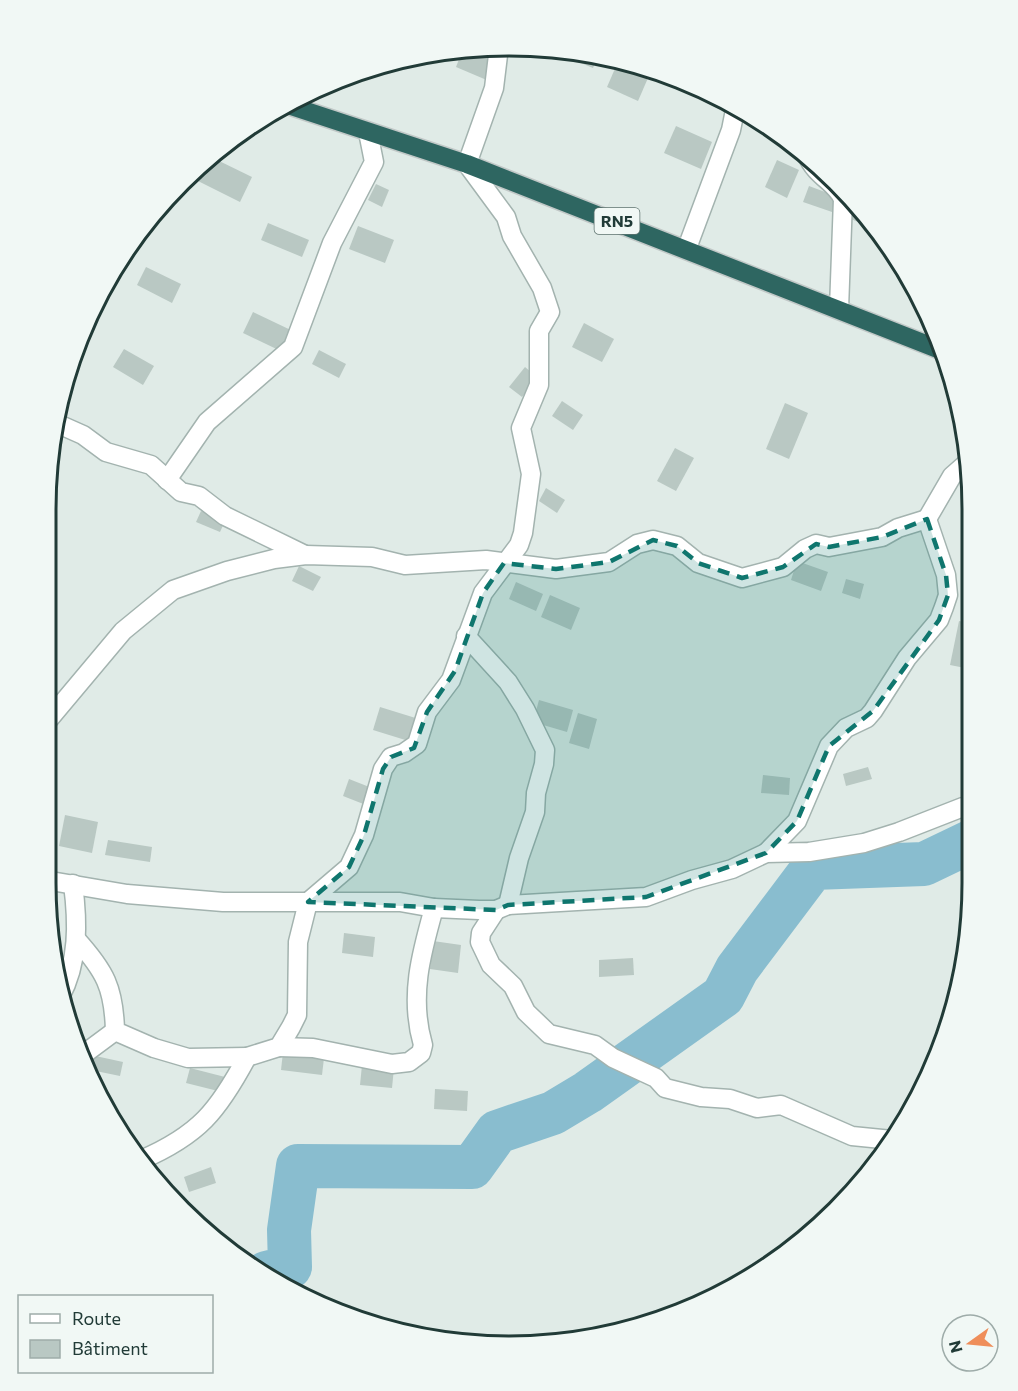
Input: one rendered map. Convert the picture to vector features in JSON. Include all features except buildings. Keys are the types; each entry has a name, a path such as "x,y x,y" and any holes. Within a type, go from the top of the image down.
{"highway":[{"name":"RN5","path":"297,108 467,164 687,248 932,347"}],"street":[{"path":"279,1047 297,1016 298,942 308,902 349,867 364,835 383,769 391,757 404,753 417,744 427,712 452,680 483,593 519,545 523,533 531,474 521,428 539,384 539,331 550,312 542,288 512,236 507,217 467,164 494,87 498,56"},
{"path":"687,248 727,142 734,115"},
{"path":"167,480 207,422 293,347 327,254 374,162 368,132"},
{"path":"839,309 843,202"},
{"path":"63,426 83,435 106,452 151,465 181,492 199,496 225,516 306,555"},
{"path":"56,711 123,631 173,590 227,571 306,555 372,557 405,565 472,559 556,569 609,562 637,544 653,540 676,546 698,562 742,578 783,567 805,549 816,544 829,547 882,537 898,528 927,519 952,476 961,468"},
{"path":"56,882 127,894 224,902 361,904 400,902 434,908 502,907 646,897 732,869 766,853 797,821 829,746 846,728 867,718 907,658 939,620 948,595 946,575 927,519"},
{"path":"466,636 508,682 525,709 545,750 544,764 536,793 535,812 502,907 481,933 484,952 497,973 513,986 526,1012 549,1034 595,1045 613,1058 656,1078 665,1088 701,1097 730,1099 758,1108 781,1105 852,1136 882,1139"},
{"path":"766,853 809,852 842,848 900,832 962,807"},
{"path":"67,983 76,939 77,912 73,884"},
{"path":"115,1031 154,1048 188,1058 247,1057 279,1047 313,1048 392,1064 409,1062 417,1057 423,1045 417,1016 417,970 434,908"},
{"path":"76,939 106,976 112,994 115,1031"},
{"path":"88,1051 115,1031"},
{"path":"148,1157 179,1143 216,1109 247,1057"}],"highlighted area":[{"path":"927,519 946,575 948,595 939,620 873,711 829,746 797,821 766,853 646,897 508,905 496,910 308,902 349,867 364,835 383,769 391,757 414,748 427,712 455,671 483,593 504,563 556,569 609,562 653,540 677,546 698,563 742,578 783,567 816,544 829,547 882,537"}],"waterway":[{"path":"275,1271 290,1267 289,1230 298,1166 472,1167 497,1132 553,1113 588,1092 723,996 737,969 813,868 924,864 962,846"}]}
